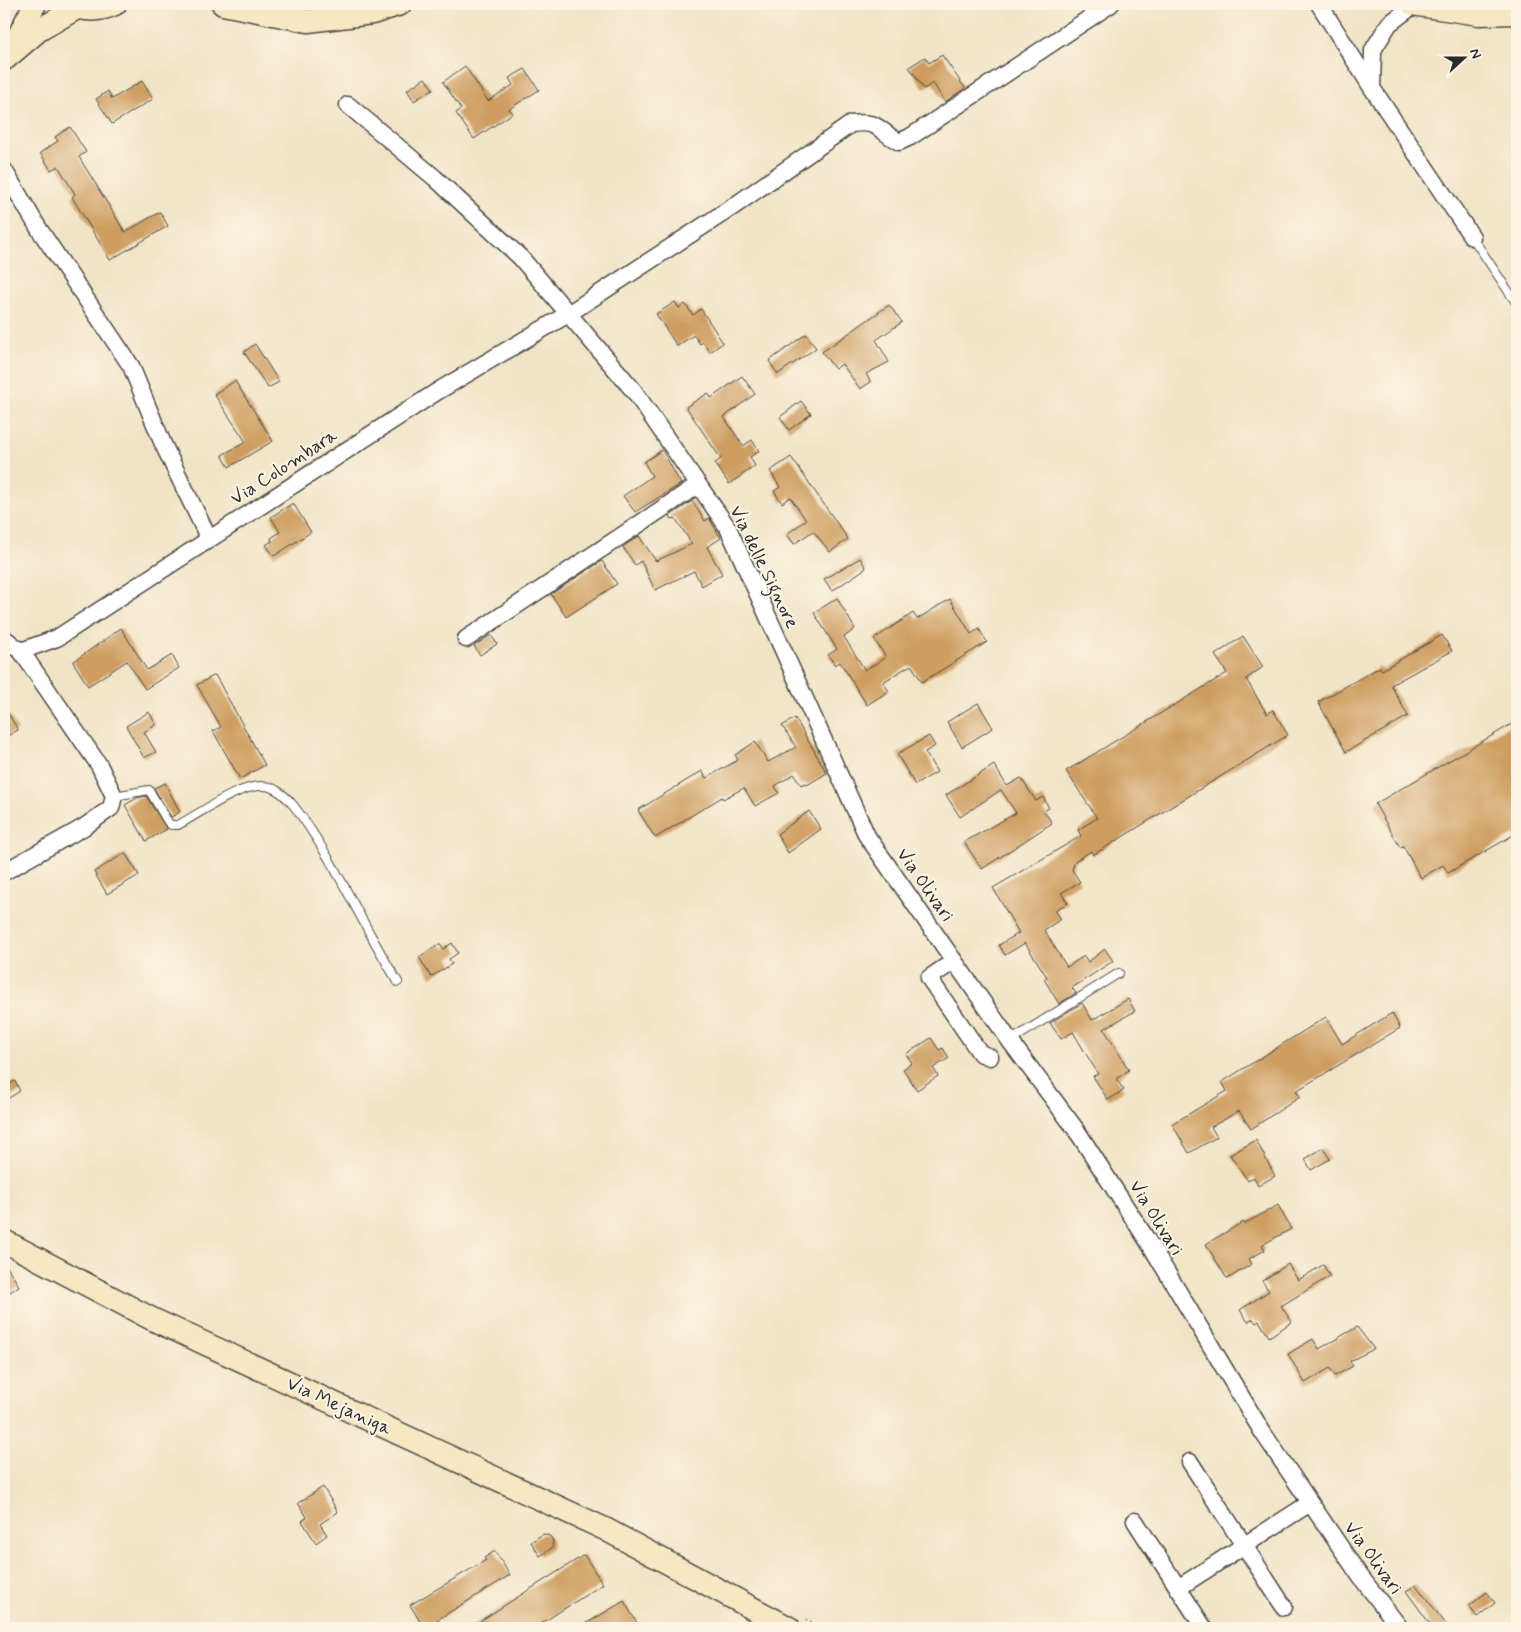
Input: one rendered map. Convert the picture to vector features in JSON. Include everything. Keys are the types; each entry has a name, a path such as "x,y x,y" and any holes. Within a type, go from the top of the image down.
{"main road":[{"path":"5,60 35,4"},
{"path":"5,60 39,30 73,6 93,10 116,4"},
{"path":"224,4 308,22 372,13 400,4"},
{"path":"1413,4 1479,14 1517,13"},
{"name":"Via Mejaniga","path":"4,1241 152,1319 605,1529 789,1628"}],"street":[{"name":"Via Colombara","path":"20,651 57,638 438,391 568,314 734,206 851,124 865,122 879,126 889,136 899,142 910,137 1111,4"},
{"path":"1319,4 1372,88 1472,237"},
{"path":"1372,88 1373,50 1389,24 1413,4"},
{"name":"Via delle Signore","path":"348,105 434,178 521,258 634,391 728,528 867,836"},
{"path":"4,170 39,229 131,366 163,444 210,540"},
{"path":"466,639 698,485"},
{"path":"4,638 20,651 99,765 114,796 111,808 84,827 4,872"},
{"name":"Via Olivari","path":"867,836 1010,1041 1078,1131 1151,1246 1263,1434 1360,1576 1400,1628"},
{"path":"954,961 929,978 980,1053 990,1058"},
{"path":"1190,1462 1284,1606"},
{"path":"1178,1588 1310,1503"},
{"path":"1135,1521 1204,1628"}],"lane":[{"path":"1472,237 1517,304"},
{"path":"114,796 149,790 168,822 171,825 178,825 249,788 263,786 276,789 293,804 319,844 398,982"},
{"path":"1010,1041 1119,973"}],"building":[{"path":"942,55 965,88 945,102 933,83 924,89 909,67 925,57 929,63"},
{"path":"465,66 488,101 513,85 509,78 525,69 539,90 509,109 513,113 474,139 456,113 461,109 443,82"},
{"path":"425,78 433,89 414,101 407,90"},
{"path":"142,81 153,99 112,124 96,99 108,91 112,99"},
{"path":"70,127 86,152 79,157 125,232 160,212 168,226 110,260 72,197 75,194 58,166 51,170 40,153 58,141 55,137"},
{"path":"675,302 679,308 685,304 693,315 701,309 723,343 710,352 703,342 700,344 694,335 677,346 656,314"},
{"path":"889,305 902,322 876,340 889,362 866,374 871,382 860,389 842,364 835,369 822,352"},
{"path":"806,334 816,348 778,374 769,361"},
{"path":"255,344 279,382 268,388 244,352"},
{"path":"742,376 755,394 724,417 743,446 752,440 759,451 750,457 755,466 729,484 715,463 721,459 686,407 708,393 711,398"},
{"path":"235,381 273,441 229,467 222,455 246,442 214,394"},
{"path":"801,401 811,414 789,430 780,417"},
{"path":"662,450 681,484 635,512 623,496 652,476 644,462"},
{"path":"791,457 848,539 830,552 813,531 794,544 787,534 806,520 790,497 782,503 774,491 780,487 770,471"},
{"path":"692,501 705,521 709,518 721,538 707,547 722,574 702,586 694,571 655,590 641,561 635,565 623,547 639,536 656,561 692,544 675,518 672,519 670,516"},
{"path":"293,503 311,532 274,556 266,545 272,541 271,538 280,532 271,517"},
{"path":"860,558 866,568 832,591 824,579"},
{"path":"602,561 617,584 566,617 551,594"},
{"path":"837,598 855,629 844,637 865,670 886,657 874,639 913,613 917,619 950,599 971,634 979,629 987,642 922,682 912,666 909,666 883,682 889,691 867,705 840,662 835,665 828,655 837,649 814,613"},
{"path":"121,628 147,670 172,655 179,668 145,689 127,661 88,686 73,662"},
{"path":"491,635 497,644 480,655 474,646"},
{"path":"1442,635 1452,651 1391,685 1408,716 1346,752 1318,702 1380,667 1382,670"},
{"path":"1243,636 1263,667 1246,679 1267,714 1273,710 1288,735 1093,855 1091,851 1075,861 1072,870 1080,882 1061,893 1068,903 1055,910 1061,919 1044,930 1067,967 1084,956 1088,962 1105,949 1113,961 1072,988 1076,993 1059,1004 1044,979 1047,977 1025,943 1005,955 999,945 1019,933 993,888 1081,836 1078,830 1097,818 1066,771 1227,673 1215,655"},
{"path":"215,675 265,765 240,779 213,731 221,727 197,685"},
{"path":"978,703 993,728 962,747 947,722"},
{"path":"4,706 18,730 4,738"},
{"path":"149,712 156,725 144,732 156,752 144,758 126,726"},
{"path":"795,718 827,773 807,785 805,783 801,785 794,774 775,786 779,793 755,806 744,788 723,799 722,797 655,838 638,810 702,771 706,778 738,760 735,755 755,742 768,762 796,747 782,726"},
{"path":"1517,721 1517,833 1448,873 1443,865 1421,878 1403,846 1400,847 1375,804"},
{"path":"929,736 935,746 925,752 937,772 915,785 897,754"},
{"path":"994,765 1007,786 1021,778 1036,801 1043,797 1049,808 1044,811 1052,823 982,869 964,842 1016,813 1001,790 960,817 946,795"},
{"path":"165,783 180,812 171,817 154,788"},
{"path":"146,796 167,829 146,841 125,805 137,798"},
{"path":"809,811 821,829 788,853 777,834"},
{"path":"125,853 139,875 107,894 94,872"},
{"path":"452,943 458,953 449,959 452,964 431,977 419,957 440,944 443,949"},
{"path":"1128,999 1135,1011 1104,1029 1129,1070 1116,1079 1124,1090 1108,1100 1093,1076 1098,1074 1073,1032 1061,1039 1050,1023 1082,1003 1092,1020"},
{"path":"1392,1013 1400,1028 1296,1091 1300,1097 1251,1129 1239,1111 1211,1127 1217,1137 1189,1153 1172,1124 1227,1091 1222,1082 1326,1017 1342,1044"},
{"path":"931,1038 939,1050 943,1048 949,1058 933,1068 938,1076 917,1090 903,1069 912,1063 906,1054"},
{"path":"15,1081 20,1091 4,1101 4,1087"},
{"path":"1256,1140 1275,1176 1258,1186 1254,1177 1248,1181 1230,1155"},
{"path":"1323,1148 1330,1159 1311,1170 1305,1159"},
{"path":"1278,1205 1291,1229 1262,1245 1265,1250 1249,1259 1252,1264 1227,1279 1206,1244 1243,1222 1244,1224"},
{"path":"4,1262 19,1286 4,1296"},
{"path":"1288,1264 1298,1280 1323,1265 1330,1276 1281,1306 1292,1322 1269,1337 1259,1321 1256,1323 1253,1319 1248,1322 1240,1310 1269,1291 1262,1281"},
{"path":"1357,1327 1374,1349 1350,1361 1353,1366 1335,1376 1330,1368 1305,1383 1288,1354 1313,1339 1319,1349"},
{"path":"323,1487 338,1512 320,1524 327,1535 316,1543 302,1521 307,1517 298,1503"},
{"path":"543,1534 550,1536 553,1541 552,1548 540,1556 531,1542"},
{"path":"495,1551 510,1575 424,1628 410,1605 486,1560 484,1558"},
{"path":"584,1555 603,1584 534,1628 469,1628"},
{"path":"1416,1585 1449,1628 1433,1628 1406,1591"},
{"path":"1487,1592 1495,1603 1477,1617 1469,1606"},
{"path":"624,1601 640,1628 579,1628"}]}
